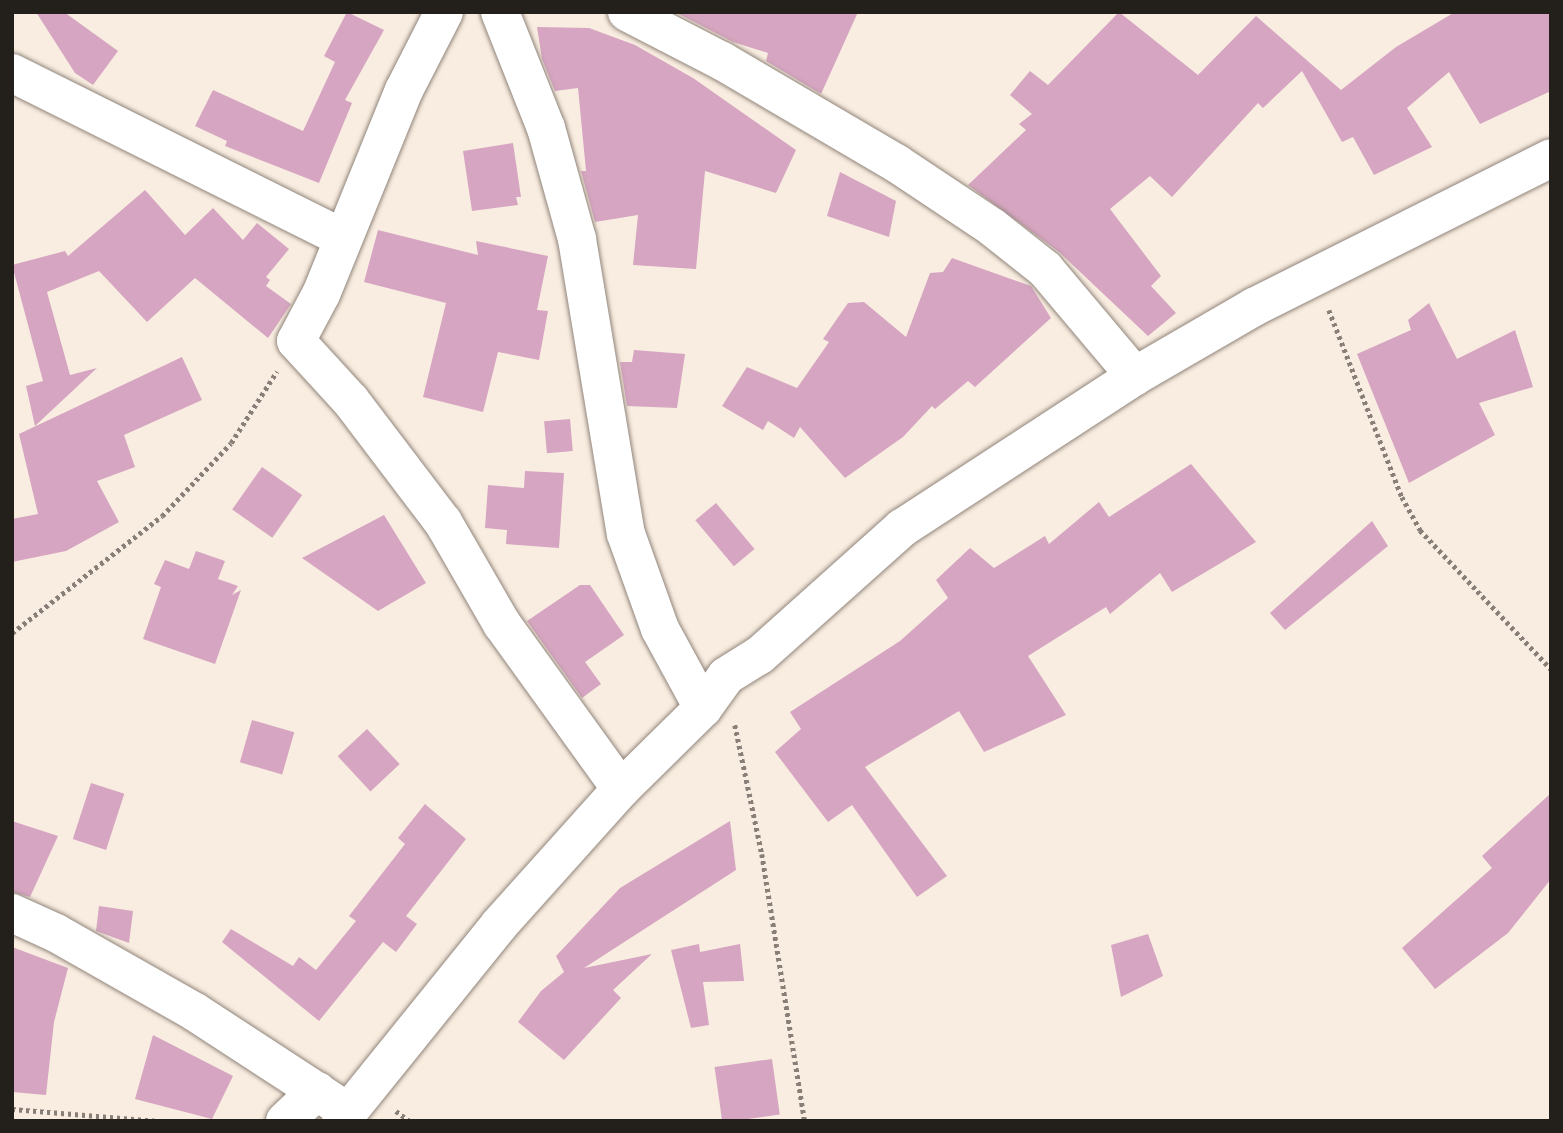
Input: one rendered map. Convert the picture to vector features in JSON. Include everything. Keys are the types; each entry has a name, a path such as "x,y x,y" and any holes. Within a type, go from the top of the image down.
{"street":[{"path":"444,12 434,25 341,237 321,294 296,341 351,401 443,522 502,624 621,789"},
{"path":"500,12 546,128 577,239 626,534 660,629 703,708"},
{"path":"627,12 722,61 896,163 992,227 1045,269 1135,376"},
{"path":"12,73 341,237"},
{"path":"285,1121 335,1108 621,789 703,708 726,676 760,656 902,528 1135,376 1316,275 1551,158"},
{"path":"12,913 56,933 195,1012 335,1108"}],"path":[{"path":"1316,275 1402,497 1420,530 1551,669"},
{"path":"12,633 162,516 231,443 296,341"},
{"path":"726,676 762,854 805,1121"},
{"path":"12,1109 135,1115 159,1121"}],"building":[{"path":"36,12 64,12 118,51 93,85 75,73"},
{"path":"347,12 384,30 345,100 352,103 319,183 225,146 227,141 195,126 213,90 303,131 335,62 324,56"},
{"path":"675,12 858,12 821,94 766,61 768,53 733,42"},
{"path":"1119,12 1198,75 1256,16 1341,90 1396,47 1455,12 1551,12 1551,91 1480,124 1449,72 1407,108 1432,147 1374,175 1353,137 1342,142 1302,71 1263,108 1258,103 1172,197 1150,176 1110,209 1161,276 1151,286 1176,313 1148,336 1059,252 968,185 1026,130 1019,124 1032,114 1010,95 1030,71 1048,85"},
{"path":"537,27 589,28 635,45 693,78 796,150 776,193 705,171 696,269 633,265 638,215 595,222 581,171 586,171 578,88 555,91 542,59"},
{"path":"513,143 521,197 516,197 518,205 472,211 463,151"},
{"path":"840,172 896,201 889,237 827,216"},
{"path":"145,190 185,235 213,208 243,240 257,223 289,249 266,277 270,280 266,286 291,304 268,338 195,278 147,322 99,271 47,292 70,375 97,368 35,426 26,386 43,381 12,265 65,251 68,256"},
{"path":"378,230 478,255 476,241 548,256 537,310 548,311 539,360 498,352 483,412 423,397 446,303 364,282"},
{"path":"952,258 1031,286 1051,318 975,387 968,381 935,409 932,406 903,437 845,478 800,427 794,438 768,421 763,430 722,406 747,367 797,388 829,342 823,339 848,303 864,302 906,337 930,273 943,272"},
{"path":"1429,303 1457,359 1515,330 1533,387 1479,403 1495,435 1409,483 1357,354 1411,330 1408,320"},
{"path":"634,350 685,354 677,408 627,406 620,362 632,362"},
{"path":"182,357 202,400 124,435 135,467 97,481 119,522 66,551 12,562 12,519 38,514 19,434"},
{"path":"570,419 573,451 547,453 544,421"},
{"path":"1191,464 1256,542 1172,592 1160,573 1110,614 1106,607 1028,656 1066,715 984,752 959,711 865,767 947,876 917,897 852,805 828,822 775,752 801,729 790,712 900,641 948,598 936,580 970,548 994,568 1045,536 1049,544 1099,502 1109,517"},
{"path":"262,467 302,495 272,538 232,510"},
{"path":"525,471 564,473 559,548 506,544 507,530 485,528 488,485 524,488"},
{"path":"716,503 755,549 734,566 695,520"},
{"path":"384,515 426,583 378,611 302,558"},
{"path":"1372,521 1388,546 1285,630 1270,613"},
{"path":"196,551 225,561 218,579 238,586 232,595 241,590 215,664 143,639 161,587 154,584 165,560 189,569"},
{"path":"580,585 590,585 624,635 585,662 601,684 582,698 527,621"},
{"path":"252,720 294,732 282,774 240,762"},
{"path":"367,729 400,764 370,791 338,756"},
{"path":"91,783 124,794 106,850 73,839"},
{"path":"1551,793 1551,879 1508,933 1435,989 1402,948 1492,868 1482,856"},
{"path":"425,804 466,839 406,916 417,924 396,952 383,942 319,1021 222,942 231,929 293,966 299,957 316,970 356,921 349,916 405,844 398,838"},
{"path":"12,821 58,836 30,897 12,892"},
{"path":"730,821 736,870 584,968 652,954 613,990 621,998 564,1060 518,1022 541,991 564,972 556,956 620,888"},
{"path":"99,906 133,911 129,943 96,931"},
{"path":"1148,934 1163,976 1121,997 1111,945"},
{"path":"699,944 700,952 740,944 744,981 703,982 709,1025 691,1028 671,950"},
{"path":"12,947 68,968 54,1022 46,1095 12,1092"},
{"path":"153,1035 233,1076 212,1119 135,1099"},
{"path":"772,1059 780,1114 722,1121 715,1067"}]}
